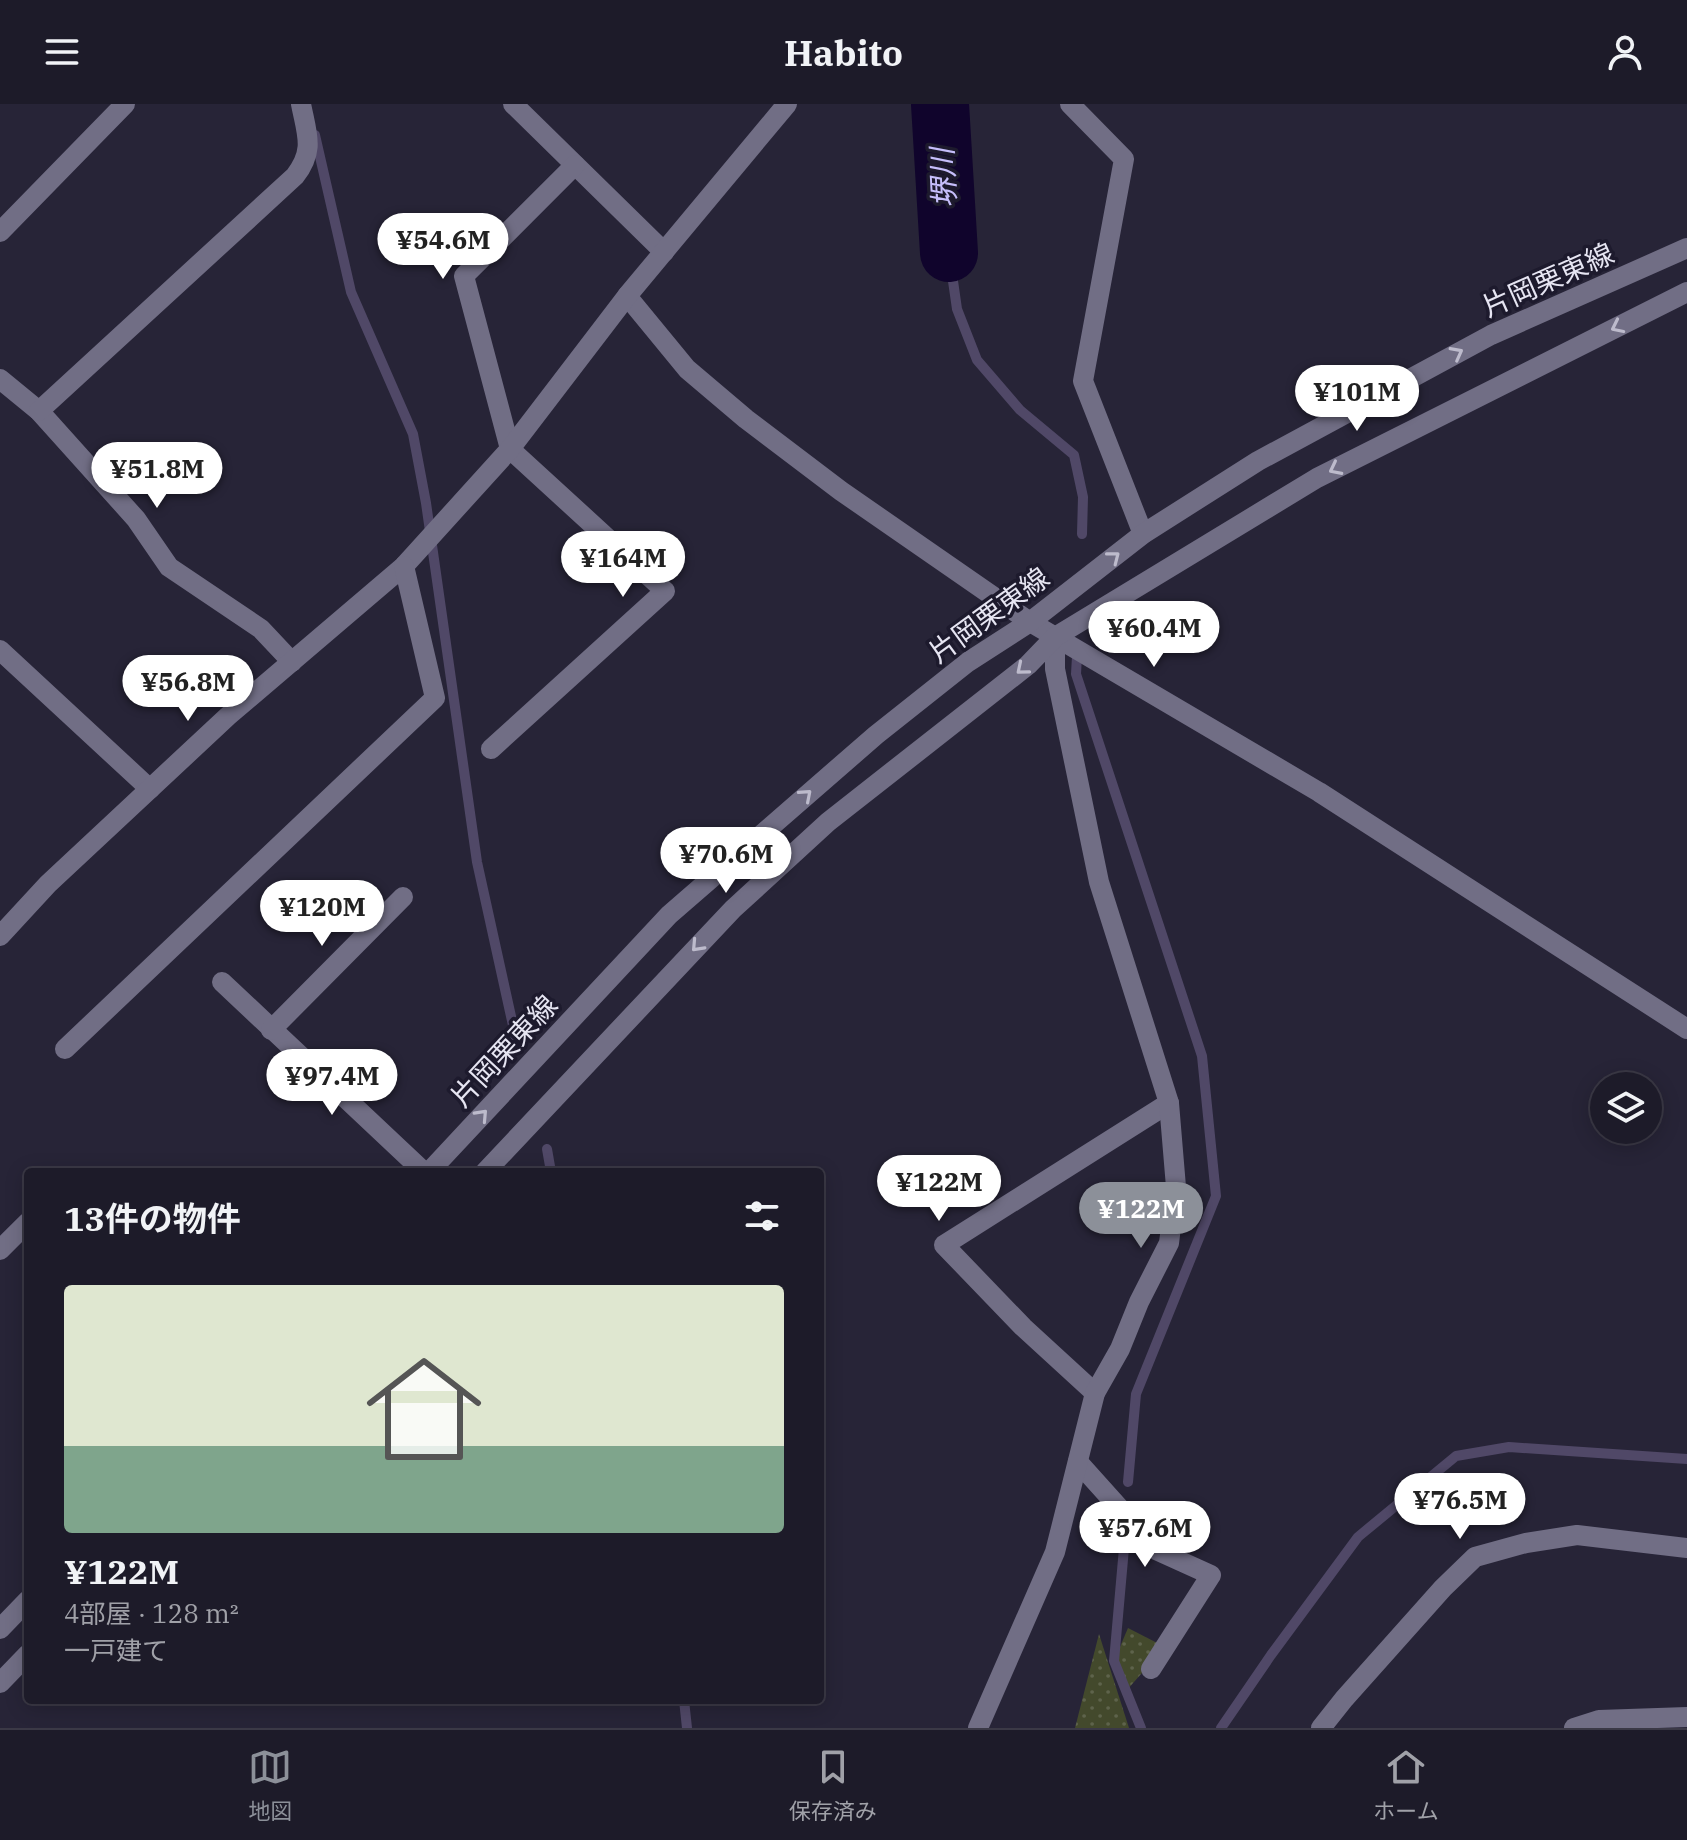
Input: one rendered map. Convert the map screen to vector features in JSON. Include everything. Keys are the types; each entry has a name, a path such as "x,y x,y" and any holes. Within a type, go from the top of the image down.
{"street":[{"path":"0,232 125,104"},
{"path":"39,411 295,176 306,162 309,148 301,104"},
{"path":"513,104 664,252"},
{"path":"0,936 48,884 228,716 404,566 510,449 627,296 787,104"},
{"path":"1070,104 1124,159 1083,381 1143,534"},
{"path":"491,749 665,591 510,449 464,276 575,165"},
{"name":"片岡栗東線","path":"430,1168 669,915 876,735 968,662 1030,622 1143,534 1258,461 1491,335 1687,248"},
{"name":"片岡栗東線","path":"489,1168 733,909 828,822 1028,665 1055,637 1317,478 1687,292"},
{"path":"627,296 687,369 746,419 841,491 1030,622 1319,792 1687,1029"},
{"path":"0,379 39,411 136,519 169,567 261,629 292,662"},
{"path":"65,1049 435,698 404,566"},
{"path":"978,1728 1055,1552 1095,1393 1120,1349 1139,1302 1169,1243 1176,1187 1169,1103 1099,882 1055,669 1055,637"},
{"path":"0,650 150,789"},
{"path":"271,1030 403,897"},
{"path":"222,982 422,1168"},
{"path":"1095,1393 1023,1327 944,1245 1169,1103"},
{"path":"0,1250 24,1226"},
{"path":"1078,1462 1158,1551 1211,1575 1151,1669"},
{"path":"1321,1728 1443,1588 1475,1557 1526,1543 1577,1535 1687,1548"},
{"path":"0,1629 24,1604"},
{"path":"0,1683 24,1658"},
{"path":"1574,1728 1599,1720 1687,1717"}],"green space":[{"path":"1128,1628 1165,1647 1126,1691 1114,1661"},
{"path":"1099,1634 1129,1728 1075,1728"}],"waterway":[{"name":"堺川","path":"940,104 949,253"},
{"path":"315,135 351,292 413,434 426,503 477,862 516,1039"},
{"path":"949,253 957,309 977,360 1020,410 1074,455 1083,497 1082,534"},
{"path":"1077,656 1076,674 1202,1056 1216,1196 1136,1394 1128,1482"},
{"path":"547,1149 550,1168"},
{"path":"1221,1728 1358,1537 1456,1456 1509,1447 1687,1459"},
{"path":"1124,1548 1114,1661 1141,1728"},
{"path":"684,1704 687,1728"}]}
